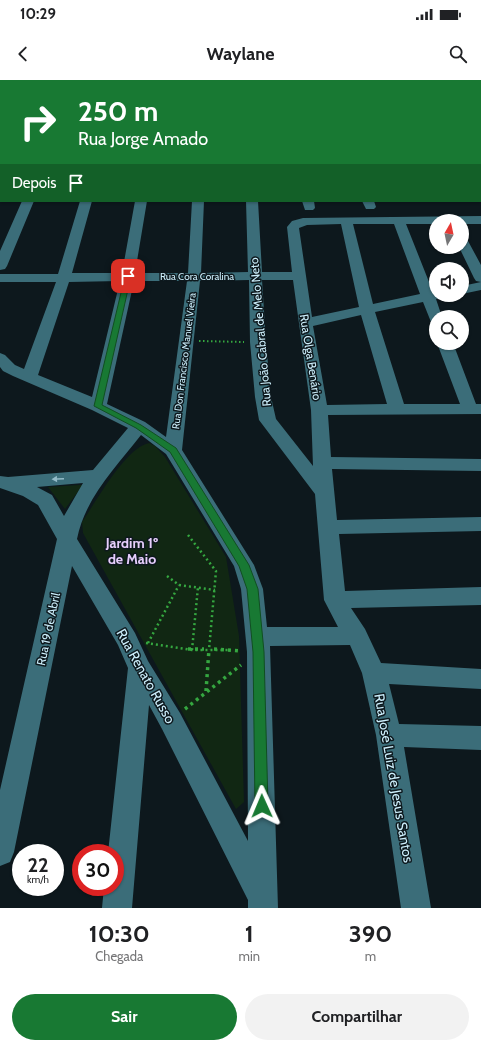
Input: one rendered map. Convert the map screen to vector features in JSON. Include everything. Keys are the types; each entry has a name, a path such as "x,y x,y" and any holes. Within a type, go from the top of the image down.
{"street":[{"path":"0,266 28,202"},
{"path":"29,377 64,277 86,202"},
{"path":"98,406 128,276 141,202"},
{"name":"Rua Don Francisco Manuel Vieira","path":"173,450 194,276 198,202"},
{"name":"Rua João Cabral de Melo Neto","path":"252,202 258,342 263,397 268,420 324,492"},
{"path":"408,210 464,210"},
{"path":"469,220 481,220"},
{"name":"Rua Olga Benário","path":"324,492 319,410 298,276 293,227 296,224 307,221 346,221"},
{"path":"397,409 367,310 346,221 429,221"},
{"path":"399,221 429,289"},
{"path":"469,254 481,278"},
{"name":"Rua Cora Coralina","path":"0,278 298,276"},
{"path":"469,289 481,286"},
{"path":"305,323 429,297"},
{"path":"319,410 476,409 448,350"},
{"path":"0,358 9,368 98,406 138,426 173,450 244,565 252,589 258,644 263,903"},
{"name":"Rua 19 de Abril","path":"0,852 70,524 78,504 97,476 138,426"},
{"path":"322,463 481,465"},
{"path":"1,482 97,476"},
{"name":"Rua Renato Russo","path":"1,482 25,488 45,500 89,578 137,642 140,668 171,721 263,903"},
{"name":"Rua José Luiz de Jesus Santos","path":"324,492 335,600 357,636 374,673 389,735 416,908"},
{"path":"328,527 481,524"},
{"path":"335,600 481,596"},
{"path":"258,644 357,636"},
{"path":"117,908 140,668"},
{"path":"374,673 481,679"},
{"path":"389,735 481,738"}],"path":[{"path":"186,341 258,342"},
{"path":"188,535 216,571 206,691"},
{"path":"166,576 179,585 215,590"},
{"path":"179,585 137,642 192,650 258,644"},
{"path":"192,650 198,587"},
{"path":"171,721 258,644"}],"green space":[{"path":"149,443 155,446 165,457 226,557 239,636 244,802 236,809 83,533 82,522 112,477 130,455 140,447"},
{"path":"79,485 83,485 65,509 48,487"}],"district":[{"name":"Jardim 1º de Maio","path":"132,552"}],"route":[{"path":"128,276 98,406 138,426 173,450 244,565 252,589 259,652 262,806"}]}
